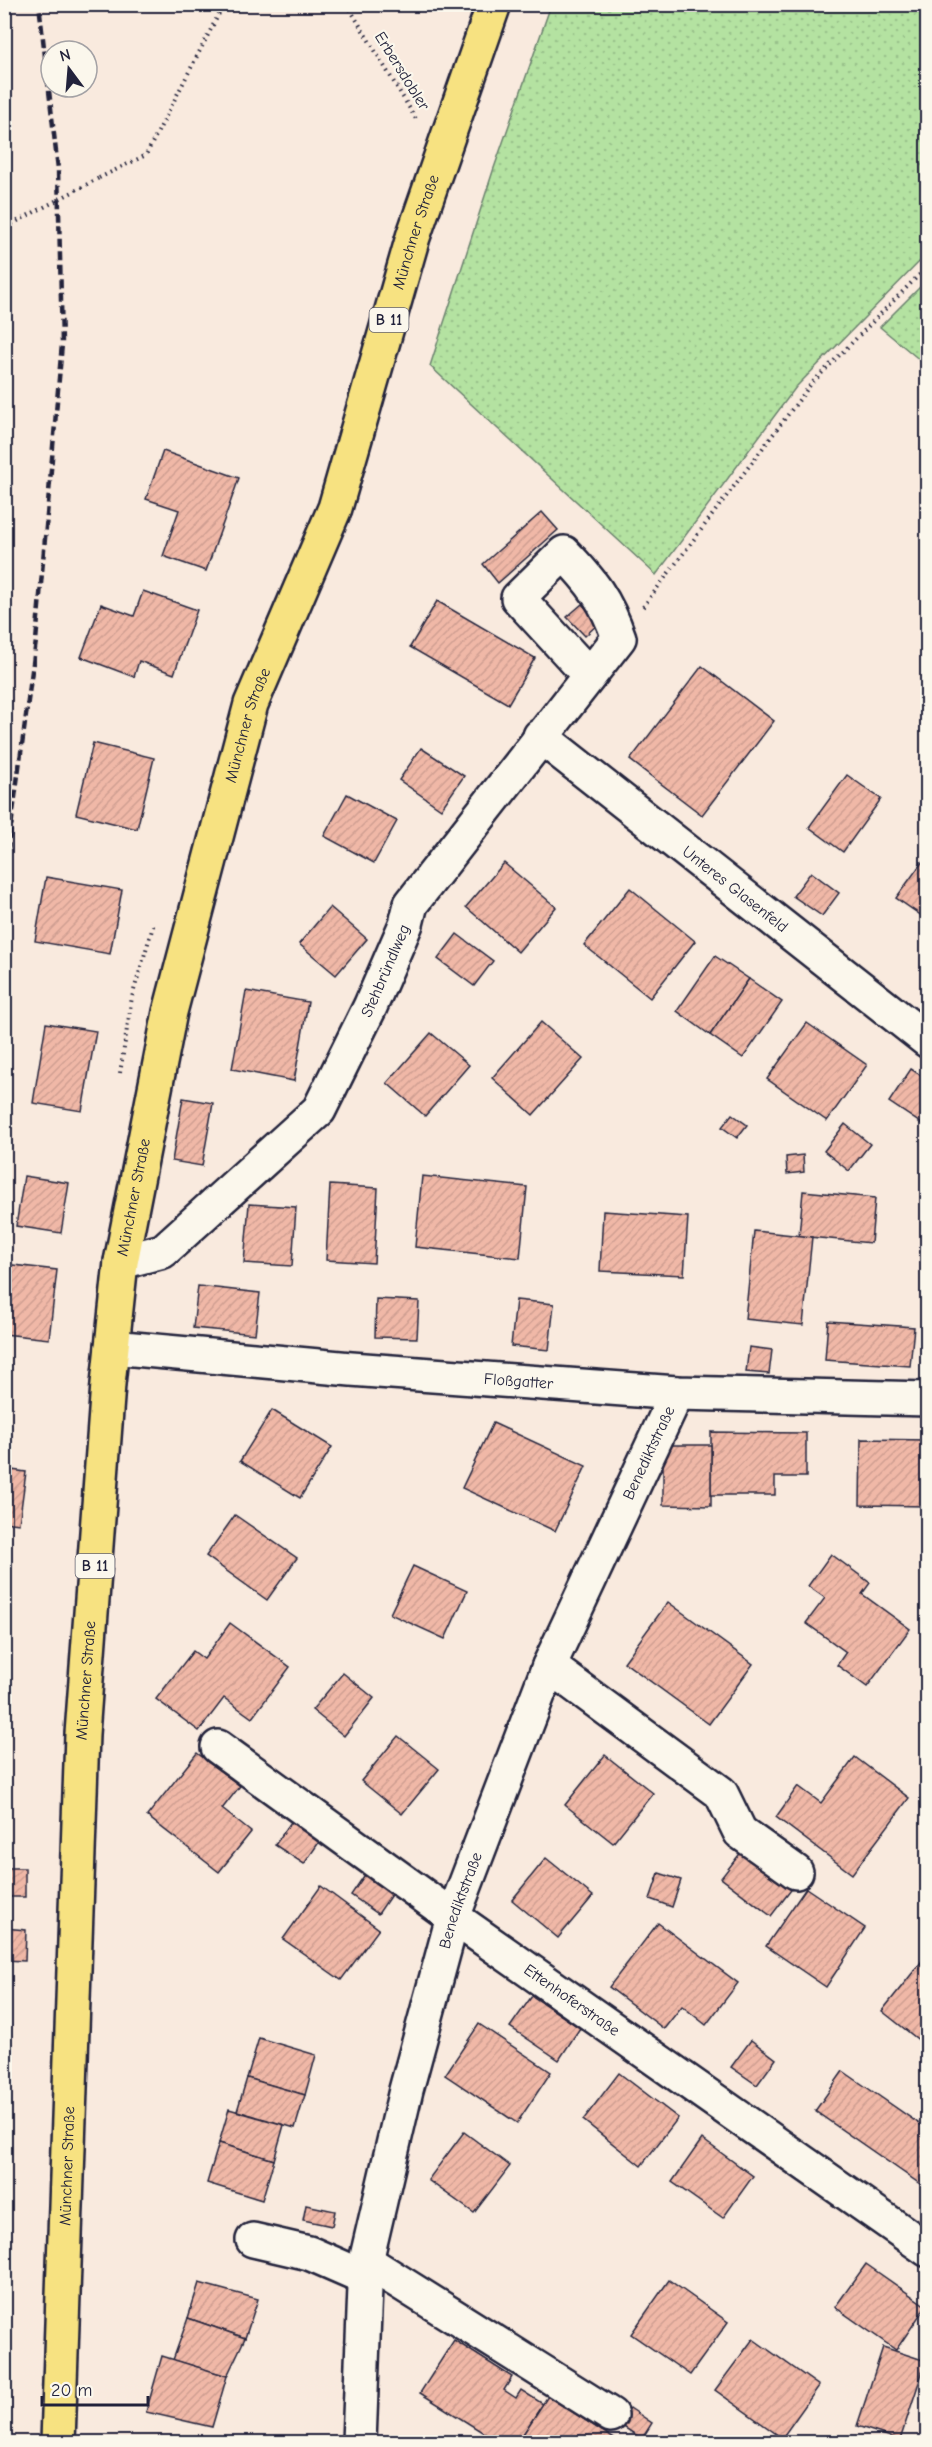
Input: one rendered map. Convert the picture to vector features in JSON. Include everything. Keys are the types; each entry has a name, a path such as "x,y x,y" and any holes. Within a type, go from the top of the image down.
{"main road":[{"name":"Münchner Straße","path":"58,2442 82,1734 112,1347 121,1262 170,1012 250,704 335,508 413,237 495,4"}],"street":[{"path":"588,674 518,597 564,553 596,587 609,609 619,638"},
{"name":"Stehbründlweg","path":"121,1262 163,1251 319,1110 370,1007 406,924 411,904 588,674 619,638"},
{"name":"Unteres Glasenfeld","path":"540,736 927,1041"},
{"name":"Floßgatter","path":"112,1347 339,1368 677,1393 927,1399"},
{"name":"Benediktstraße","path":"359,2442 365,2269 406,2090 453,1917 549,1666 677,1393"},
{"path":"549,1666 721,1793 740,1833 796,1872"},
{"name":"Ettenhoferstraße","path":"218,1747 453,1917 927,2250"},
{"path":"253,2240 365,2269 611,2415"}],"path":[{"path":"4,229 146,155 224,4"},
{"name":"Erbersdobler","path":"347,4 415,119 449,135"},
{"path":"619,638 811,384 927,266"}],"green space":[{"path":"551,5 927,5 927,254 796,387 656,575 430,366 493,171"},
{"path":"927,280 927,366 880,327"}],"building":[{"path":"163,451 239,478 206,571 163,556 179,510 146,499"},
{"path":"542,512 558,530 498,583 483,564"},
{"path":"143,591 197,610 174,674 139,661 134,677 81,657 101,604 134,616"},
{"path":"437,601 535,658 508,704 410,647"},
{"path":"582,604 599,623 585,636 567,617"},
{"path":"702,666 774,721 702,815 630,760"},
{"path":"93,743 154,758 137,829 76,814"},
{"path":"421,748 464,776 441,809 399,780"},
{"path":"847,775 881,799 843,852 809,827"},
{"path":"347,794 397,821 374,863 324,836"},
{"path":"928,854 928,920 896,898"},
{"path":"504,863 556,907 518,952 466,907"},
{"path":"811,872 839,893 822,916 793,896"},
{"path":"46,877 122,890 110,954 35,941"},
{"path":"630,888 695,941 650,998 584,945"},
{"path":"330,907 367,939 336,975 299,944"},
{"path":"457,934 493,961 474,986 438,959"},
{"path":"715,956 749,979 710,1035 677,1011"},
{"path":"749,979 782,1002 743,1058 710,1035"},
{"path":"246,991 308,1002 294,1081 232,1069"},
{"path":"541,1022 583,1059 533,1115 492,1078"},
{"path":"46,1023 96,1031 82,1111 33,1103"},
{"path":"807,1023 867,1065 827,1121 767,1079"},
{"path":"431,1033 469,1065 425,1116 387,1083"},
{"path":"911,1069 928,1080 928,1128 889,1102"},
{"path":"183,1098 213,1103 202,1166 172,1161"},
{"path":"732,1114 747,1125 737,1138 722,1127"},
{"path":"845,1124 870,1144 849,1171 824,1151"},
{"path":"803,1155 804,1172 787,1174 786,1157"},
{"path":"24,1176 69,1183 61,1233 16,1226"},
{"path":"422,1176 527,1187 520,1258 415,1247"},
{"path":"330,1185 378,1188 374,1263 326,1260"},
{"path":"803,1191 875,1198 871,1243 799,1236"},
{"path":"249,1204 296,1207 292,1266 244,1263"},
{"path":"603,1211 688,1217 684,1275 600,1271"},
{"path":"754,1231 812,1237 803,1325 745,1319"},
{"path":"4,1264 57,1270 49,1339 4,1334"},
{"path":"198,1286 260,1293 255,1334 193,1328"},
{"path":"376,1299 419,1301 417,1338 375,1337"},
{"path":"516,1300 554,1304 549,1350 511,1346"},
{"path":"828,1321 914,1327 910,1366 825,1360"},
{"path":"749,1347 772,1350 769,1374 746,1372"},
{"path":"272,1410 332,1447 300,1498 240,1461"},
{"path":"493,1423 586,1466 555,1531 462,1488"},
{"path":"711,1432 806,1433 806,1477 775,1477 775,1495 711,1495"},
{"path":"861,1439 928,1440 928,1506 860,1505"},
{"path":"663,1445 711,1445 711,1506 663,1505"},
{"path":"4,1469 26,1472 19,1524 4,1522"},
{"path":"235,1515 297,1558 267,1600 206,1556"},
{"path":"831,1554 870,1583 862,1594 910,1629 867,1687 837,1665 846,1652 806,1623 825,1598 808,1586"},
{"path":"413,1566 467,1591 445,1639 390,1614"},
{"path":"668,1602 753,1664 709,1724 624,1662"},
{"path":"230,1623 290,1667 252,1718 224,1698 199,1731 156,1699 193,1651 204,1659"},
{"path":"343,1673 374,1698 344,1736 312,1710"},
{"path":"398,1736 439,1769 402,1814 361,1781"},
{"path":"197,1753 240,1786 222,1809 251,1832 219,1872 147,1816"},
{"path":"605,1755 653,1793 613,1843 565,1805"},
{"path":"855,1757 909,1798 852,1874 776,1817 798,1786 821,1803"},
{"path":"293,1819 322,1838 304,1864 275,1845"},
{"path":"742,1851 791,1890 771,1916 721,1878"},
{"path":"546,1858 593,1896 558,1938 512,1900"},
{"path":"4,1868 25,1868 25,1897 4,1897"},
{"path":"368,1870 395,1889 378,1914 351,1895"},
{"path":"659,1873 681,1880 672,1907 650,1899"},
{"path":"321,1886 379,1929 341,1980 283,1939"},
{"path":"806,1888 865,1928 826,1987 766,1946"},
{"path":"658,1923 738,1983 706,2025 682,2006 664,2029 609,1987"},
{"path":"4,1928 26,1930 25,1961 4,1960"},
{"path":"922,1961 928,1965 928,2042 925,2045 882,2011"},
{"path":"532,1996 580,2028 559,2060 510,2027"},
{"path":"479,2024 551,2072 517,2123 445,2075"},
{"path":"259,2038 316,2055 305,2095 247,2078"},
{"path":"751,2040 776,2059 757,2085 731,2067"},
{"path":"843,2071 928,2130 928,2180 923,2186 815,2111"},
{"path":"619,2073 678,2118 641,2166 583,2120"},
{"path":"247,2078 305,2095 295,2128 237,2111"},
{"path":"229,2109 284,2125 274,2160 219,2143"},
{"path":"464,2132 510,2166 474,2213 428,2180"},
{"path":"702,2139 753,2176 723,2218 672,2182"},
{"path":"219,2143 274,2160 262,2200 207,2183"},
{"path":"306,2205 335,2211 332,2226 303,2220"},
{"path":"866,2264 926,2306 896,2350 835,2307"},
{"path":"669,2280 728,2322 690,2375 631,2334"},
{"path":"199,2283 258,2299 245,2338 188,2318"},
{"path":"188,2318 245,2338 227,2376 173,2360"},
{"path":"753,2339 819,2386 782,2438 715,2390"},
{"path":"454,2340 512,2377 504,2390 516,2398 521,2390 543,2404 518,2442 498,2442 420,2393"},
{"path":"883,2347 926,2361 900,2440 857,2426"},
{"path":"162,2356 227,2376 212,2427 146,2412"},
{"path":"548,2396 619,2442 518,2442"},
{"path":"630,2408 652,2423 642,2439 619,2424"}],"railway":[{"path":"4,879 36,641 62,344 58,169 39,4"}]}
